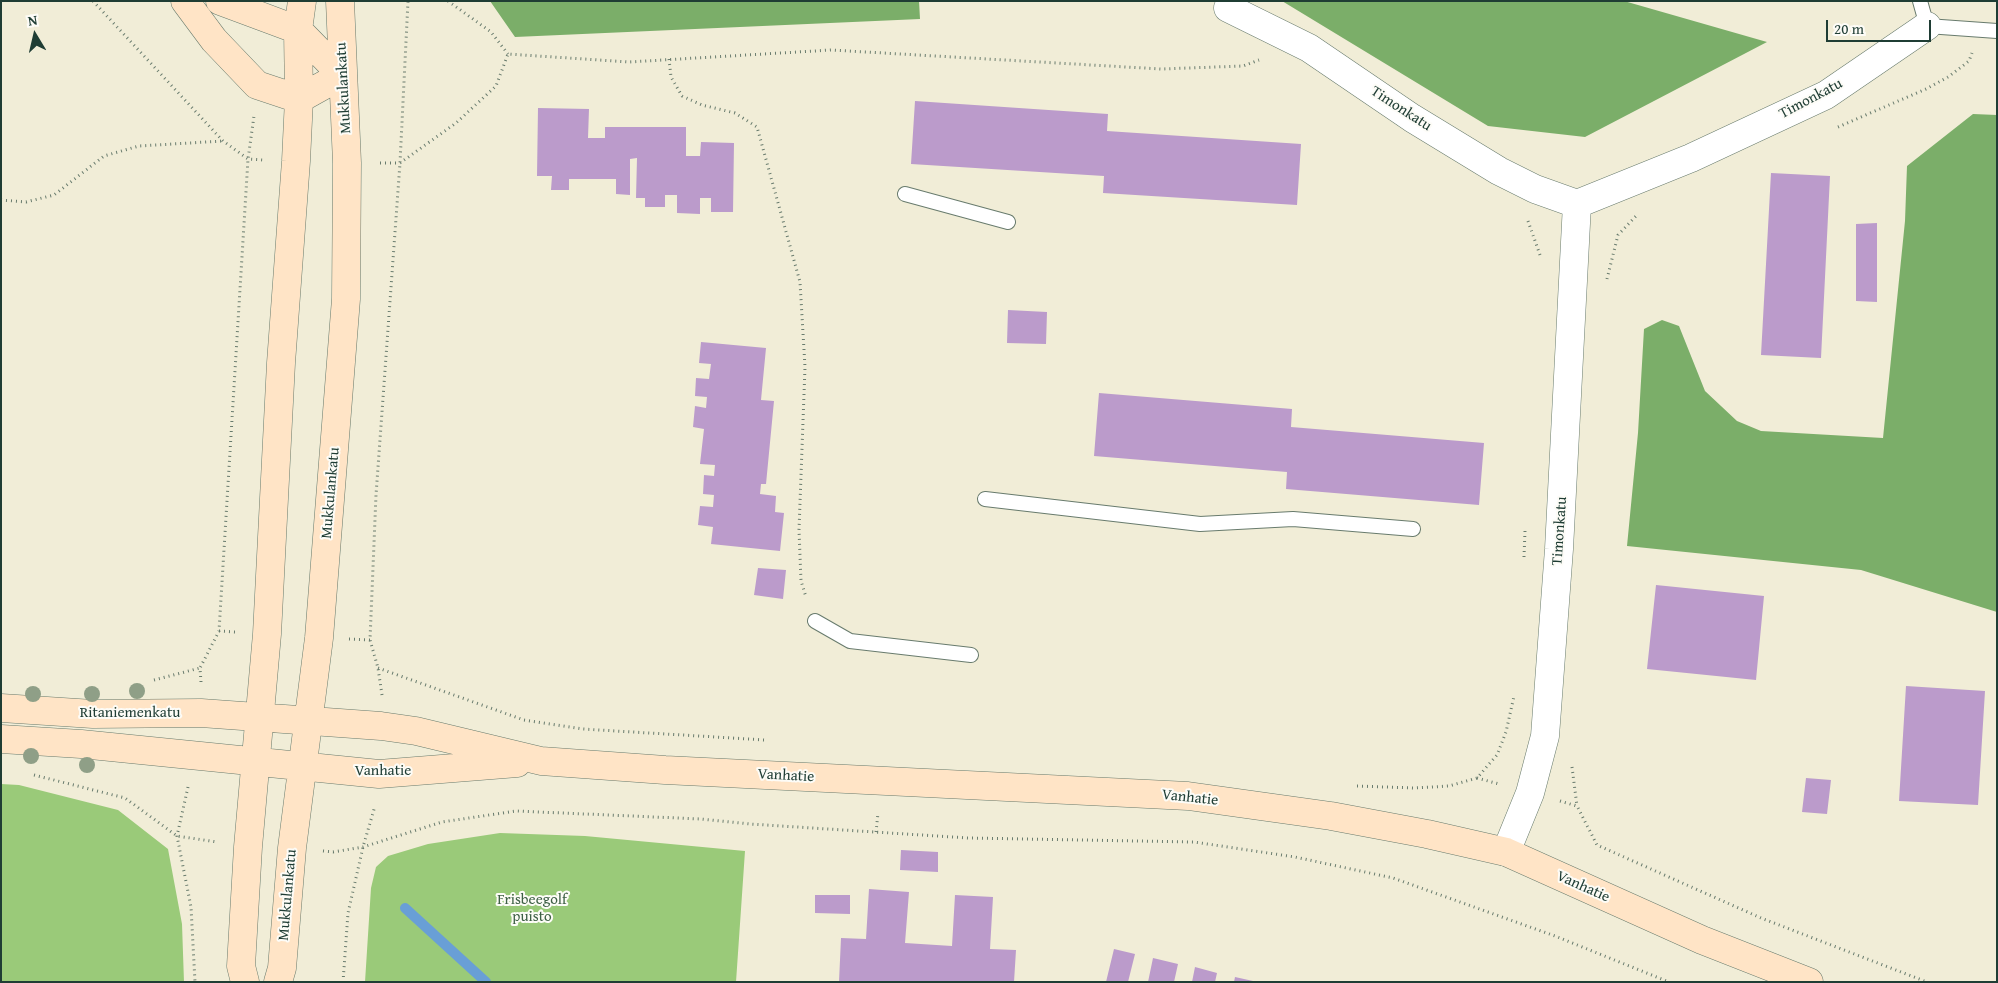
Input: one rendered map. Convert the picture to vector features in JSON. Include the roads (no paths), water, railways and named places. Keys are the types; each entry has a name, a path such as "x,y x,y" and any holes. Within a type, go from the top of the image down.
{"street":[{"path":"184,1 214,40 258,85 299,98 342,74 298,30 220,1"},
{"path":"245,982 241,966 248,847 267,634 281,364 296,161 299,98 298,30 302,1"},
{"name":"Mukkulankatu","path":"278,982 282,968 292,848 319,638 346,299 347,163 340,1"},
{"name":"Timonkatu","path":"1226,5 1309,48 1412,118 1499,171 1535,189 1577,204 1691,158 1826,95 1923,14"},
{"name":"Timonkatu","path":"1506,852 1530,793 1544,736 1560,539 1577,204"},
{"name":"Ritaniemenkatu","path":"1,708 93,714 201,712 259,717"},
{"name":"Vanhatie","path":"259,717 381,726 416,731 541,760 665,770 1188,796 1331,816 1427,834 1506,852 1702,940 1809,982"},
{"name":"Ritaniemenkatu","path":"1,739 81,744 255,762"},
{"name":"Vanhatie","path":"255,762 379,774 541,760"}],"lane":[{"path":"1923,14 1990,30"},
{"path":"905,194 1008,222"},
{"path":"985,499 1200,524 1293,519 1413,529"},
{"path":"815,621 850,641 971,655"}],"waterway":[{"path":"405,908 486,982"}],"park label":[{"name":"Frisbeegolf puisto","path":"532,908"}]}
